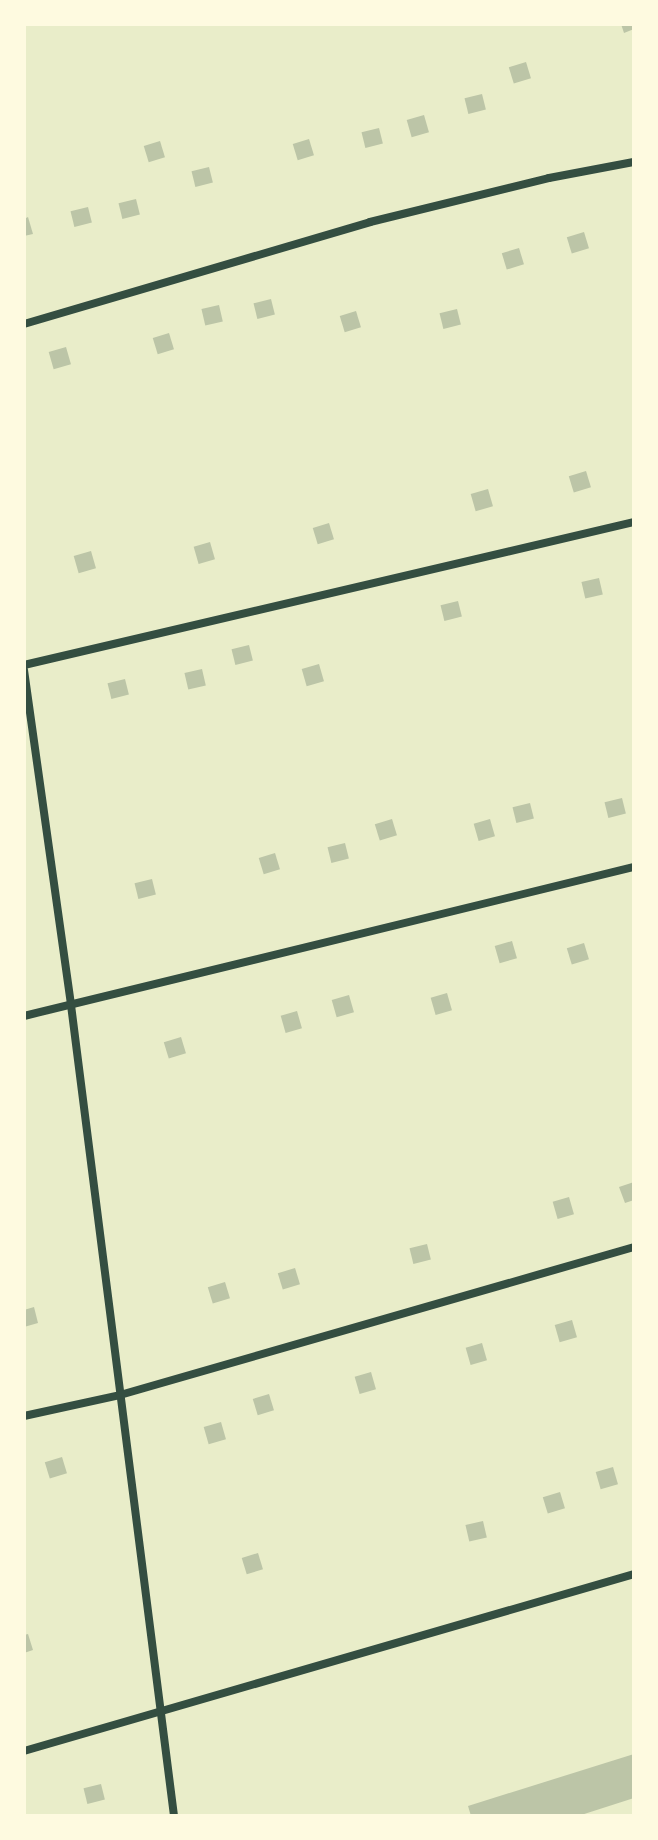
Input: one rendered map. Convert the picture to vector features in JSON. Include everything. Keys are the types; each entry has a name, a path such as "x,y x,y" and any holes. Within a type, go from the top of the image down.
{"street":[{"path":"24,324 370,222 549,178 634,162"},
{"path":"174,1816 71,1005 24,667 634,522"},
{"path":"24,1016 634,867"},
{"path":"24,1416 120,1395 634,1247"},
{"path":"24,1751 634,1574"}],"building":[{"path":"621,24 634,24 634,29 624,33"},
{"path":"526,62 531,78 514,84 509,67"},
{"path":"482,94 486,110 468,114 465,98"},
{"path":"424,115 429,132 412,137 407,120"},
{"path":"379,128 383,144 365,148 362,132"},
{"path":"309,139 314,155 298,160 293,144"},
{"path":"160,141 165,157 149,162 144,146"},
{"path":"209,167 213,183 195,187 192,171"},
{"path":"136,199 140,215 122,219 119,203"},
{"path":"88,207 92,223 74,227 71,211"},
{"path":"28,217 33,234 24,236 24,219"},
{"path":"584,232 589,248 572,254 567,237"},
{"path":"519,248 524,264 507,270 502,253"},
{"path":"271,299 275,315 257,319 254,303"},
{"path":"219,305 223,322 205,326 201,309"},
{"path":"457,309 461,325 443,329 440,313"},
{"path":"356,311 361,327 345,332 340,316"},
{"path":"169,333 174,349 158,354 153,338"},
{"path":"66,347 71,364 54,369 49,352"},
{"path":"586,471 591,487 574,493 569,476"},
{"path":"488,489 493,506 476,511 471,494"},
{"path":"329,523 334,539 318,544 313,528"},
{"path":"210,542 215,559 199,564 194,547"},
{"path":"91,551 96,568 79,573 74,556"},
{"path":"599,578 603,595 585,599 581,582"},
{"path":"458,601 462,617 444,621 441,605"},
{"path":"249,645 253,661 235,665 232,649"},
{"path":"319,664 324,681 307,686 302,669"},
{"path":"202,669 206,686 188,690 184,673"},
{"path":"125,679 129,695 111,699 108,683"},
{"path":"622,798 626,814 608,818 605,802"},
{"path":"530,803 534,819 516,823 513,807"},
{"path":"392,819 397,835 380,841 375,824"},
{"path":"490,819 495,836 479,841 474,824"},
{"path":"345,843 349,859 331,863 328,847"},
{"path":"275,853 280,869 264,874 259,858"},
{"path":"152,879 156,895 138,899 135,883"},
{"path":"512,941 517,958 500,963 495,946"},
{"path":"584,943 589,959 572,965 567,948"},
{"path":"447,993 452,1010 436,1015 431,998"},
{"path":"349,995 354,1012 337,1017 332,1000"},
{"path":"297,1011 302,1028 286,1033 281,1016"},
{"path":"181,1037 186,1053 169,1059 164,1042"},
{"path":"634,1182 634,1200 625,1203 619,1187"},
{"path":"569,1197 574,1214 558,1219 553,1202"},
{"path":"427,1244 431,1260 413,1264 410,1248"},
{"path":"295,1268 300,1284 283,1290 278,1273"},
{"path":"225,1282 230,1298 213,1304 208,1287"},
{"path":"34,1307 38,1323 24,1327 24,1310"},
{"path":"572,1320 577,1337 560,1342 555,1325"},
{"path":"482,1343 487,1360 471,1365 466,1348"},
{"path":"371,1372 376,1389 360,1394 355,1377"},
{"path":"269,1394 274,1410 258,1415 253,1399"},
{"path":"221,1422 226,1439 209,1444 204,1427"},
{"path":"62,1457 67,1473 50,1479 45,1462"},
{"path":"613,1467 618,1484 601,1489 596,1472"},
{"path":"560,1492 565,1508 548,1514 543,1497"},
{"path":"483,1521 487,1538 469,1542 465,1525"},
{"path":"258,1553 263,1569 247,1574 242,1558"},
{"path":"28,1634 33,1650 24,1653 24,1635"},
{"path":"634,1754 634,1798 578,1816 471,1816 468,1806"},
{"path":"101,1784 105,1800 87,1804 84,1788"}]}
